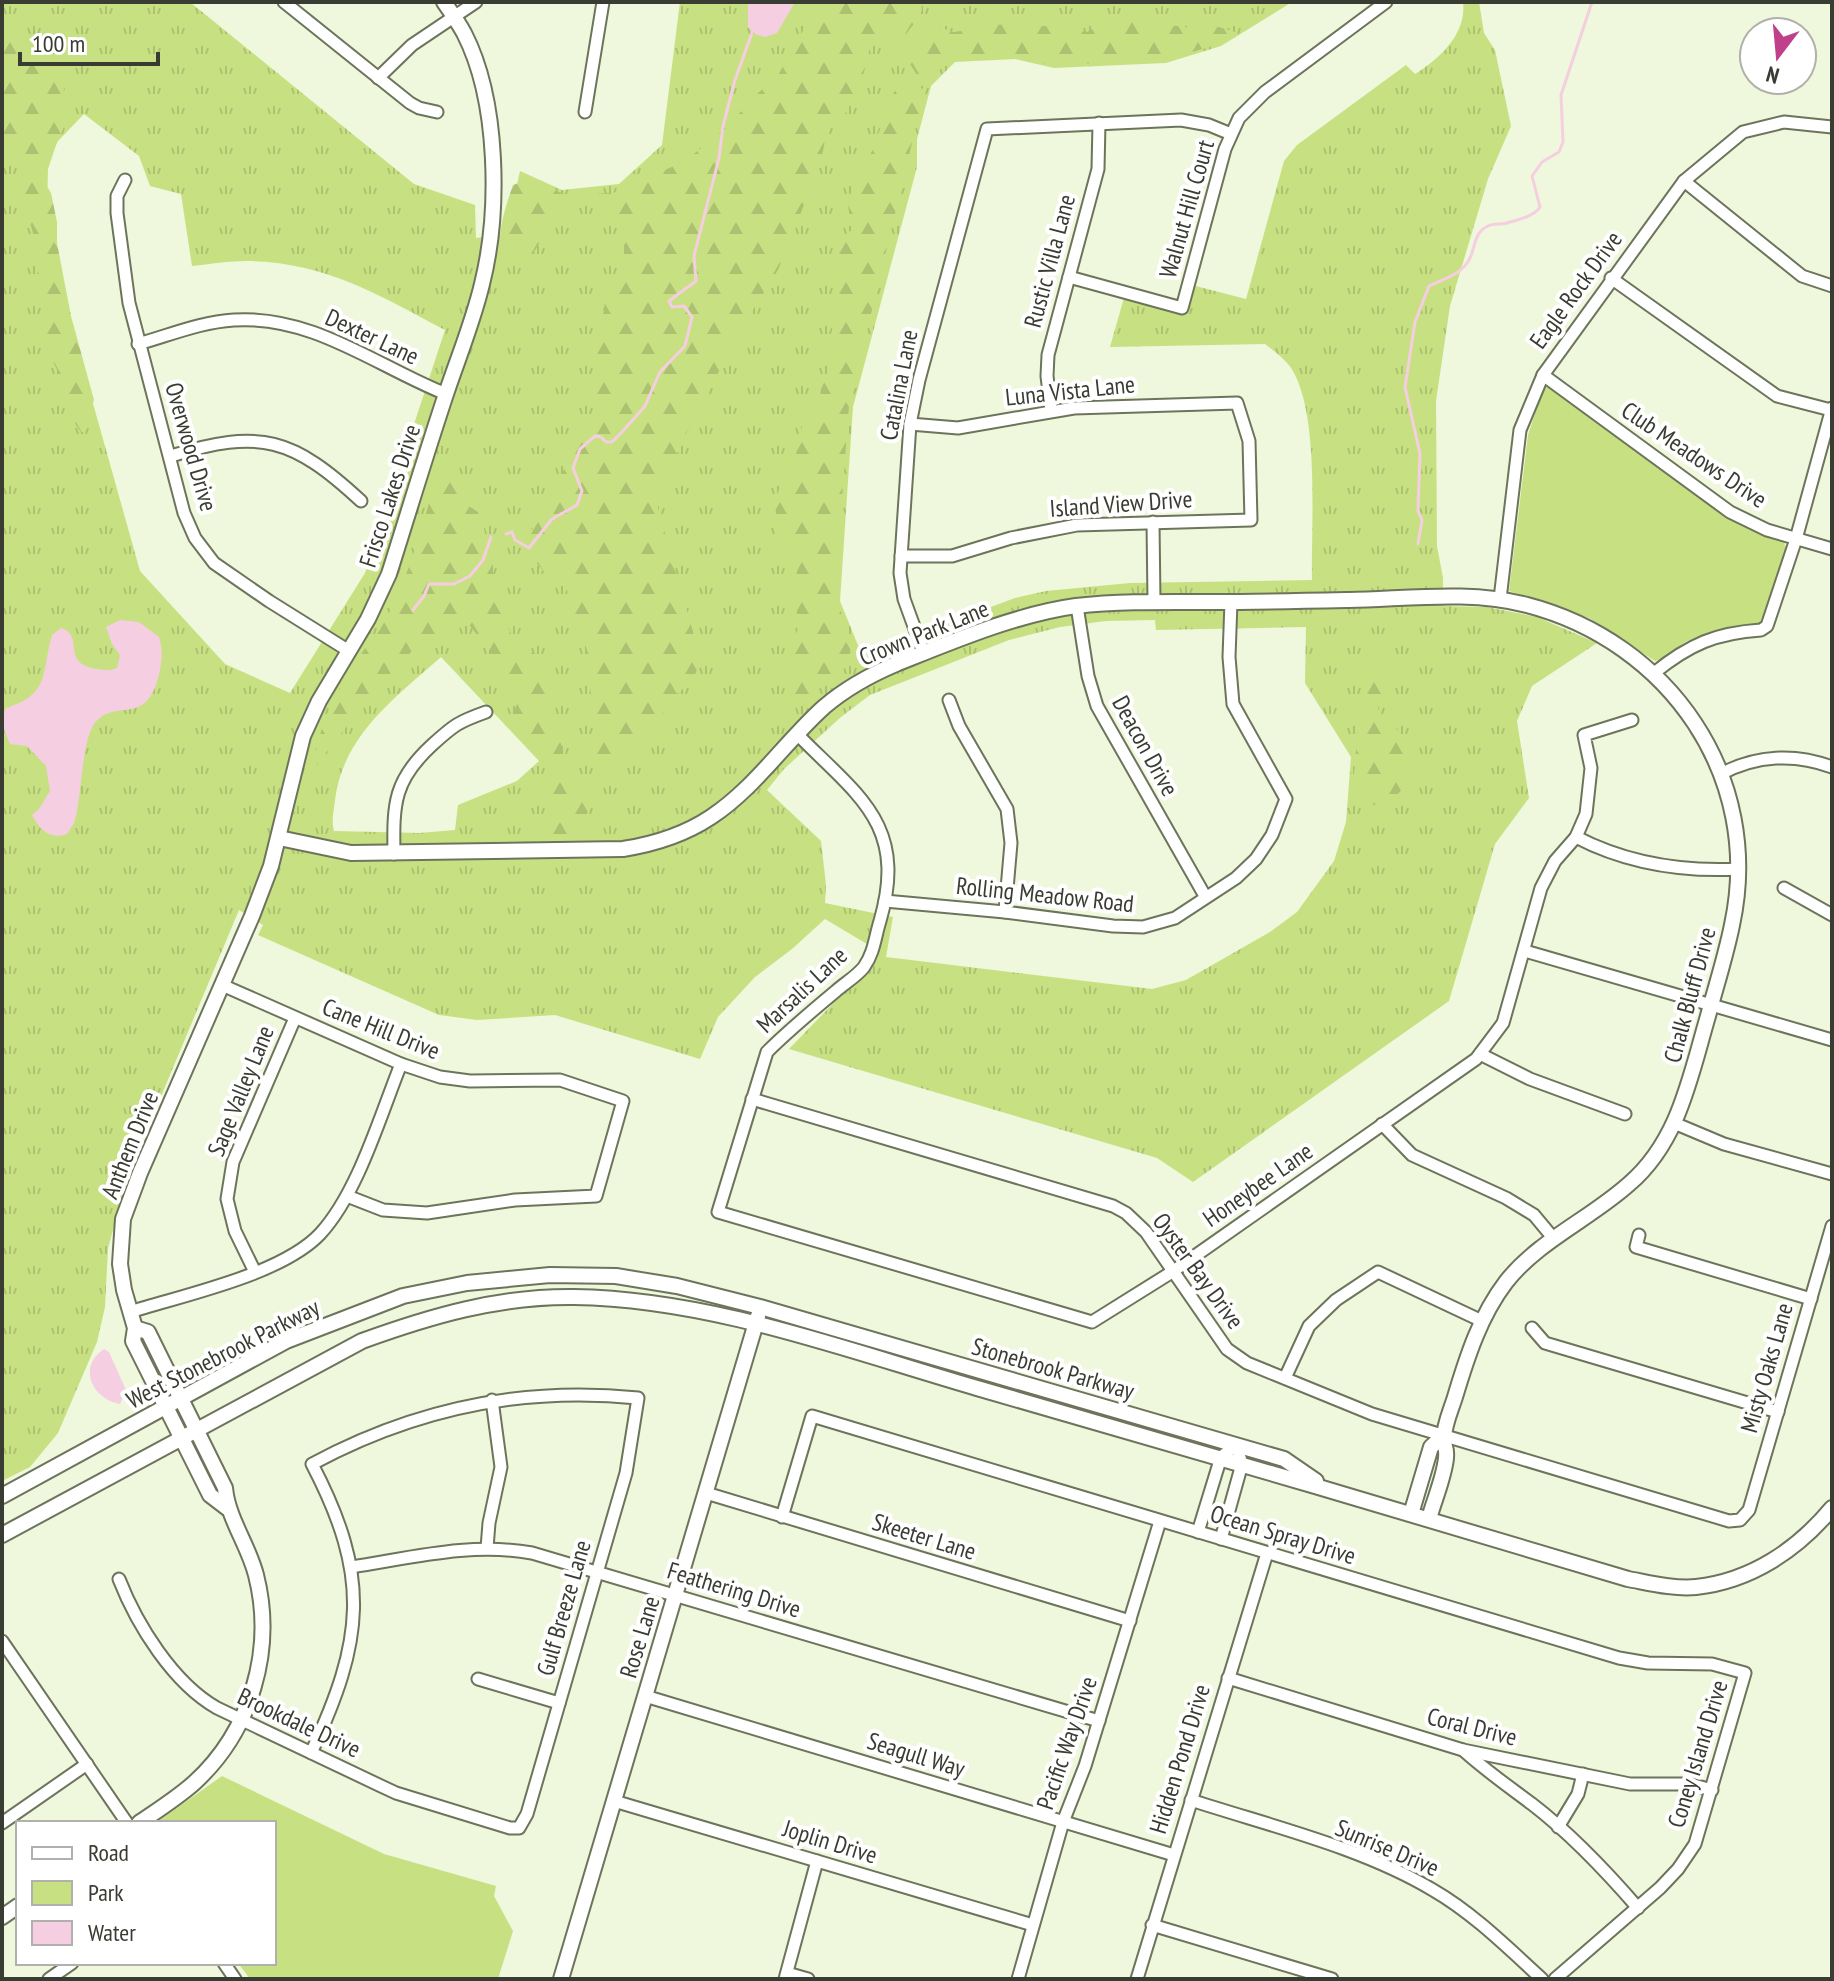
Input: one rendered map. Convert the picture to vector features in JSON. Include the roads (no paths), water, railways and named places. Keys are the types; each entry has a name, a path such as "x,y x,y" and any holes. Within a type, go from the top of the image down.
{"street":[{"path":"284,2 410,103 437,112"},
{"name":"Frisco Lakes Drive","path":"222,985 252,916 279,838 303,736 319,701 368,619 389,574 482,286 493,227 494,183 483,94 474,59 444,2"},
{"path":"378,78 412,45 476,2"},
{"path":"585,112 603,2"},
{"name":"Walnut Hill Court","path":"1069,277 1182,308 1231,134 1239,118 1257,98 1386,2"},
{"path":"1099,123 1181,120 1209,125 1231,134"},
{"name":"Eagle Rock Drive","path":"1500,599 1520,430 1543,375 1611,278 1684,181 1743,132 1784,122 1832,127"},
{"name":"Catalina Lane","path":"924,654 904,599 901,556 910,424 919,380 987,129 1099,123"},
{"name":"Rustic Villa Lane","path":"1051,410 1048,355 1098,169 1099,123"},
{"name":"Overwood Drive","path":"125,180 117,196 117,213 129,303 184,513 195,538 214,563 349,651"},
{"path":"1684,181 1802,276 1832,286"},
{"path":"1611,278 1777,396 1832,409 1796,539 1767,626 1761,630 1720,635 1698,643 1654,673"},
{"name":"Dexter Lane","path":"138,344 197,326 234,320 279,322 355,348 413,381 446,394"},
{"name":"Club Meadows Drive","path":"1543,375 1730,512 1767,530 1832,549"},
{"name":"Luna Vista Lane","path":"910,424 958,428 1051,410 1108,405 1237,403 1249,441 1251,520"},
{"path":"171,456 219,442 266,442 303,456 338,480 361,501"},
{"name":"Island View Drive","path":"901,556 943,557 1055,528 1099,523 1251,520"},
{"path":"1153,522 1154,602"},
{"name":"Crown Park Lane","path":"279,838 351,853 394,854 623,849 653,844 686,832 712,817 741,794 797,734 843,692 869,676 1028,617 1077,606 1154,602 1500,599"},
{"name":"Chalk Bluff Drive","path":"1429,1519 1446,1456 1444,1435 1473,1341 1506,1282 1528,1259 1635,1179 1664,1144 1674,1123 1711,1005 1733,922 1739,869 1734,822 1721,774 1704,737 1654,673 1612,640 1585,626 1549,612 1500,599"},
{"name":"Rolling Meadow Road","path":"885,901 1143,927 1175,918 1236,878 1256,859 1272,835 1286,799 1233,704 1229,657 1231,602"},
{"name":"Deacon Drive","path":"1077,606 1088,676 1097,706 1205,896"},
{"path":"949,700 959,726 1007,809 1011,843 1005,912"},
{"path":"394,854 396,802 412,764 456,723 486,712"},
{"name":"Honeybee Lane","path":"718,1212 1092,1322 1172,1272 1480,1054 1503,1023 1541,888 1555,861 1576,837 1586,814 1591,768 1584,735 1632,720"},
{"name":"Marsalis Lane","path":"718,1212 767,1052 863,968 873,951 885,901 888,874 878,823 869,806 797,734"},
{"path":"1721,774 1749,762 1781,757 1832,767"},
{"path":"1576,837 1602,851 1640,862 1692,869 1739,869"},
{"path":"1784,888 1832,915"},
{"path":"1525,951 1832,1040"},
{"name":"Cane Hill Drive","path":"222,985 401,1064 440,1077 470,1081 560,1080 623,1101 596,1196 515,1200 427,1213 383,1210 347,1196"},
{"name":"Anthem Drive","path":"222,985 123,1219 120,1264 135,1328 133,1341 210,1495 227,1508"},
{"name":"Sage Valley Lane","path":"255,1272 235,1231 227,1199 233,1162 295,1018"},
{"path":"1480,1054 1530,1079 1625,1114"},
{"path":"130,1312 255,1272 283,1260 319,1235 347,1196 401,1064"},
{"name":"Oyster Bay Drive","path":"752,1099 1113,1206 1126,1213 1146,1232 1227,1349 1247,1363 1372,1414 1729,1521 1740,1520"},
{"path":"1674,1123 1724,1144 1832,1174"},
{"path":"1382,1124 1412,1155 1506,1198 1534,1215 1554,1239"},
{"name":"Misty Oaks Lane","path":"1740,1520 1749,1510 1832,1226"},
{"path":"1639,1235 1636,1247 1811,1299"},
{"path":"1285,1378 1309,1326 1336,1300 1378,1272 1482,1321"},
{"name":"West Stonebrook Parkway","path":"2,1496 286,1341 403,1296 467,1283 550,1275 616,1276 677,1286 760,1307"},
{"path":"2,1535 362,1341 419,1321 468,1308 535,1298 624,1299 755,1325"},
{"name":"Rose Lane","path":"561,1979 760,1307"},
{"name":"Stonebrook Parkway","path":"760,1307 1284,1459 1326,1488"},
{"name":"Stonebrook Parkway","path":"755,1325 1221,1457 1628,1579 1659,1585 1695,1587 1736,1578 1769,1563 1801,1540 1832,1508"},
{"name":"Anthem Drive","path":"135,1328 148,1332 225,1488 227,1508 251,1558 259,1587 262,1617 260,1662 241,1720 220,1754 202,1775 142,1821"},
{"path":"1532,1328 1545,1343 1778,1412"},
{"name":"Gulf Breeze Lane","path":"492,1400 565,1394 638,1398 629,1462 527,1814 519,1828"},
{"path":"311,1753 336,1700 349,1657 354,1612 351,1567 338,1519 312,1464 363,1438 405,1422 492,1400 501,1467 487,1548"},
{"name":"Ocean Spray Drive","path":"782,1517 812,1416 1619,1658 1648,1663 1712,1664 1745,1673"},
{"name":"Chalk Bluff Drive","path":"1411,1514 1431,1447 1444,1435"},
{"path":"1198,1532 1221,1457 1236,1445 1242,1464 1221,1539"},
{"name":"Skeeter Lane","path":"706,1493 1130,1621"},
{"name":"Pacific Way Drive","path":"1018,1979 1063,1822 1085,1766 1160,1521"},
{"name":"Feathering Drive","path":"351,1567 487,1548 532,1553 1099,1721"},
{"name":"Hidden Pond Drive","path":"1137,1979 1267,1553"},
{"name":"Brookdale Drive","path":"119,1579 129,1604 180,1680 201,1699 411,1798 510,1828 519,1828"},
{"path":"2,1641 126,1821"},
{"name":"Coney Island Drive","path":"1555,1979 1638,1908 1678,1869 1695,1844 1745,1673"},
{"name":"Coral Drive","path":"1228,1678 1463,1750 1630,1784 1690,1784 1712,1790"},
{"path":"478,1679 559,1703"},
{"name":"Seagull Way","path":"645,1696 1174,1855"},
{"path":"1463,1750 1558,1827 1614,1879 1638,1908"},
{"path":"2,1823 87,1764"},
{"path":"1558,1827 1578,1794 1583,1774"},
{"name":"Sunrise Drive","path":"1191,1800 1364,1857 1433,1890 1481,1925 1542,1979"},
{"name":"Joplin Drive","path":"614,1801 1033,1925"},
{"path":"808,1979 786,1976 817,1861"},
{"path":"1152,1925 1332,1979"},
{"path":"49,1979 69,1965"}],"water":[{"path":"748,2 795,2 777,33 765,37 755,34 748,27"},
{"path":"120,620 139,622 159,637 159,674 146,701 138,707 101,717 93,726 86,746 74,823 67,834 51,835 38,825 32,815 50,791 46,766 27,746 10,744 4,726 4,713 6,708 31,696 37,689 42,680 52,635 61,628 72,637 76,656 86,666 110,670 117,668 120,655 106,627"},
{"path":"104,1349 109,1352 126,1390 120,1404 102,1396 91,1381 91,1364"}],"waterway":[{"path":"1418,544 1422,520 1418,511 1420,454 1405,387 1415,322 1429,286 1464,267 1483,229 1525,217 1540,207 1532,176 1542,162 1559,152 1563,142 1561,95 1592,2"},
{"path":"506,534 512,532 515,540 529,548 552,519 577,505 582,491 573,468 580,449 595,436 612,442 645,406 660,372 685,346 692,317 684,306 672,307 669,301 696,281 694,256 719,158 723,126 753,30"},
{"path":"413,610 429,584 454,584 470,576 483,560 491,537"}]}
